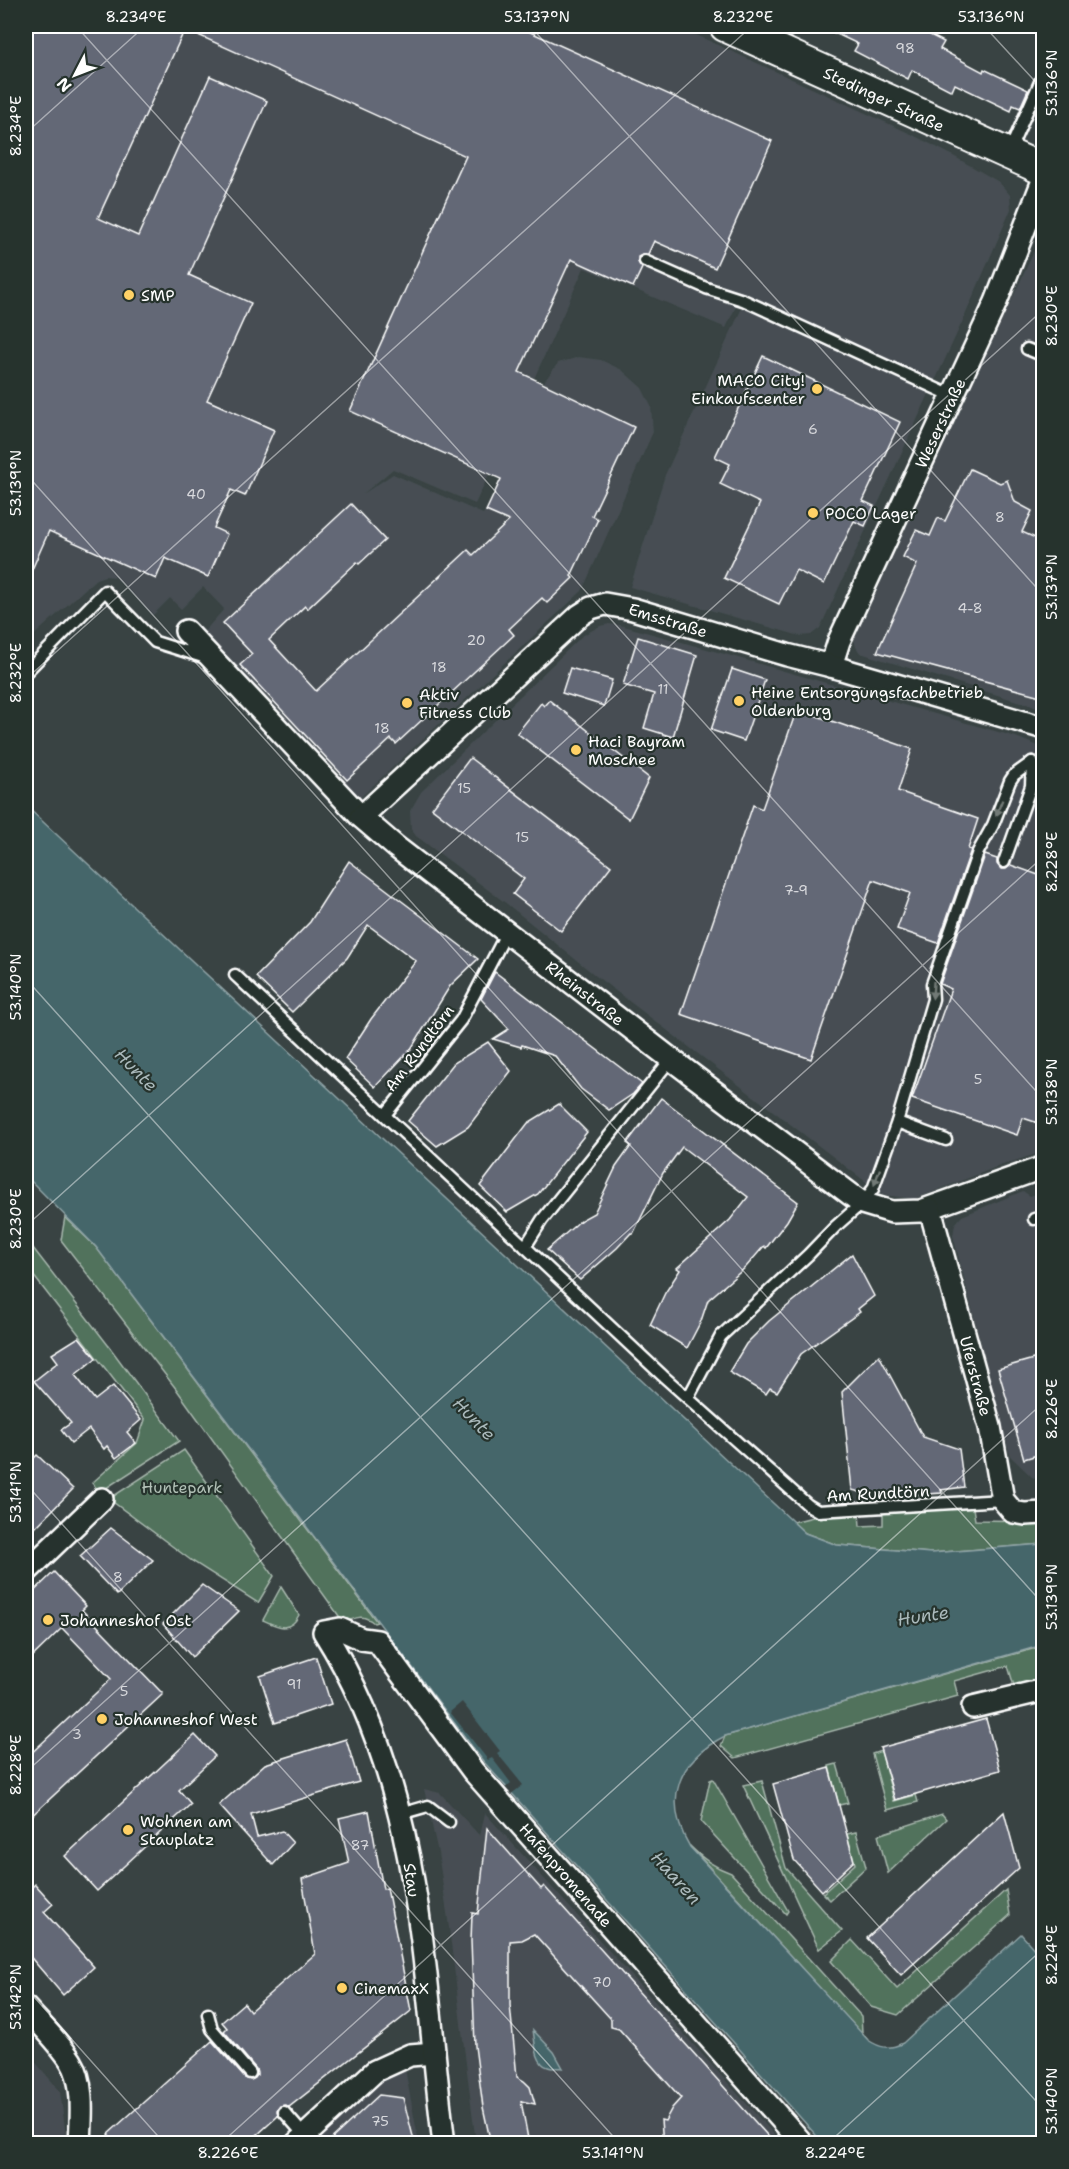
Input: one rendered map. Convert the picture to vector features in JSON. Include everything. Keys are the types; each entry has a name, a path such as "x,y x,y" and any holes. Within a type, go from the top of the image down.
{"main road":[{"name":"Stedinger Straße","path":"725,26 1044,170"}],"street":[{"name":"Weserstraße","path":"831,666 839,641 996,302 1044,178"},
{"name":"Emsstraße","path":"361,817 580,615 591,608 605,604 633,609 788,656 831,666 1044,728"},
{"name":"Rheinstraße","path":"186,631 361,817 396,847 862,1203 892,1212 930,1209 1044,1167"},
{"name":"Uferstraße","path":"930,1209 990,1427 1003,1500"},
{"path":"26,1572 102,1499"},
{"path":"1003,1500 1013,1512 1044,1514"},
{"name":"Hafenpromenade","path":"324,1632 340,1629 362,1639 377,1641 473,1770 803,2144"},
{"name":"Stau","path":"324,1632 344,1663 368,1716 384,1759 400,1814 418,1917 444,2144"},
{"path":"973,1707 1044,1690"},
{"path":"26,2008 72,2063 78,2079 81,2100 80,2144"},
{"path":"300,2139 375,2071 410,2055 434,2053"}],"lane":[{"path":"1008,155 1044,73"},
{"path":"645,261 706,288 743,300 952,396"},
{"path":"1027,348 1044,356"},
{"path":"26,672 105,591 155,642 214,661"},
{"path":"1032,762 1039,778 1044,783"},
{"path":"1004,862 1031,786 1032,762"},
{"path":"688,1398 721,1336 862,1203 873,1189 897,1122 933,999 932,984 978,852 993,825 1014,775 1032,762"},
{"name":"Am Rundtörn","path":"385,1115 461,1020 507,932"},
{"name":"Am Rundtörn","path":"235,975 688,1398 808,1505 818,1511 1003,1500"},
{"path":"525,1247 542,1220 671,1059"},
{"path":"897,1122 946,1140"},
{"path":"400,1814 428,1806 450,1822"},
{"path":"208,2014 212,2029 250,2073"},
{"path":"284,2112 300,2139"}],"shaded area":[{"path":"26,26 677,26 948,153 999,182 1010,195 1011,209 964,318 820,628 811,635 800,636 630,587 665,475 741,310 743,291 726,328 584,268 475,504 393,469 363,494 393,474 483,514 495,493 543,383 558,363 579,357 601,360 622,370 642,388 651,406 653,432 582,591 360,798 202,634 224,609 203,587 181,609 170,598 153,615 115,577 105,576 96,579 26,641"},
{"path":"1043,232 1043,709 860,653 854,640"},
{"path":"609,624 707,649 1016,737 1043,748 1043,1152 1002,1165 915,1199 883,1195 416,836 411,829 410,811 421,792 582,636 600,626"},
{"path":"1023,1191 1030,1196 1043,1191 1043,1480 1032,1477 1010,1456 953,1236 955,1224 962,1216"},
{"path":"424,1789 440,1793 480,1836 485,1813 782,2143 476,2143 438,1853","holes":["534,2031 554,2052 562,2068 547,2067"]},
{"path":"26,2051 60,2091 67,2143 26,2143"},
{"path":"403,2058 419,2143 296,2144"}],"green space":[{"path":"65,1217 96,1247 377,1622 359,1617 344,1623 177,1390 61,1240"},
{"path":"26,1239 179,1441 100,1492 92,1483 137,1443 145,1420 26,1266"},
{"name":"Huntepark","path":"184,1450 274,1576 258,1603 192,1561 109,1499"},
{"path":"973,1508 975,1520 1043,1521 1043,1544 931,1553 837,1545 805,1533 793,1522 825,1514 859,1513 860,1526 883,1525 883,1512"},
{"path":"281,1587 299,1615 292,1624 283,1627 263,1620"},
{"path":"1043,1646 1043,1677 1014,1686 1008,1666 954,1681 958,1696 735,1758 721,1746 725,1736"},
{"path":"881,1751 894,1801 916,1795 918,1802 887,1810 872,1754"},
{"path":"837,1764 848,1803 839,1805 829,1766"},
{"path":"713,1779 788,1911 786,1914 701,1821 710,1780"},
{"path":"762,1781 786,1868 842,1931 819,1949 743,1785"},
{"path":"942,1814 946,1819 888,1873 878,1835"},
{"path":"856,1832 866,1867 830,1900 823,1893 855,1864 847,1834"},
{"path":"690,1846 709,1862 731,1873 861,2016 862,2032 868,2041"},
{"path":"1006,1890 1010,1915 898,2015 871,2007 831,1961 852,1940 897,1989"}],"water":[{"path":"26,806 805,1533 837,1545 931,1553 1043,1544 1043,1645 725,1736 696,1757 686,1769 679,1783 676,1798 677,1813 690,1847 868,2040 877,2045 889,2047 903,2043 1021,1934 1043,1959 1043,2143 823,2143 483,1761 96,1247 26,1176"},
{"path":"533,2030 554,2052 563,2068 550,2068 540,2061"}],"pier":[{"path":"462,1702 500,1751 497,1753 523,1785 510,1795 504,1789 511,1783 492,1758 488,1760 450,1712"}],"building":[{"name":"SMP","path":"26,26 517,26 772,141 715,268 654,241 648,254 638,257 642,268 633,287 571,259 519,372 634,427 592,516 598,519 571,576 573,578 547,603 542,598 509,629 514,635 396,744 391,739 347,780 240,665 252,654 223,623 351,504 385,540 359,564 357,562 307,609 305,606 269,640 316,691 468,550 473,555 509,521 486,511 501,479 350,411 466,156 185,29 98,218 138,236 210,76 267,101 189,275 251,303 207,400 274,430 245,496 231,490 214,528 227,534 208,577 165,558 156,579 49,531 26,583"},
{"path":"820,26 883,26 894,31 897,26 920,26 932,32 930,35 944,42 940,49 983,72 984,69 1028,90 1020,108 1013,105 1011,111 955,84 952,91 912,70 908,79 854,51 858,44"},
{"path":"763,356 900,422 863,501 874,506 865,526 854,521 824,584 796,570 779,604 724,578 760,503 720,484 730,464 715,457"},
{"path":"970,469 1000,483 1007,480 1015,502 1032,511 1022,532 1044,542 1044,697 877,652 917,564 903,557 916,530 930,536 938,518 945,521"},
{"path":"638,637 697,655 673,737 644,728 654,694 623,685"},
{"path":"570,668 612,680 604,706 562,693"},
{"name":"Heine Entsorgungsfachbetrieb Oldenburg","path":"732,669 765,680 744,741 711,730"},
{"name":"Haci Bayram Moschee","path":"549,700 649,778 629,819 517,733 541,703 544,706"},
{"path":"797,709 912,749 898,791 978,819 968,849 971,850 938,943 897,929 910,893 873,880 811,1059 681,1014 753,805 762,809"},
{"path":"470,758 611,866 561,931 513,894 524,879 432,808"},
{"path":"985,855 997,859 997,864 1001,869 1006,869 1011,865 1044,877 1044,1125 1023,1118 1017,1135 912,1099 951,989 940,984"},
{"path":"349,861 478,959 450,986 411,1049 375,1087 345,1059 371,1019 416,961 368,925 347,958 292,1012 256,977 310,922"},
{"path":"495,972 642,1084 633,1094 609,1110 581,1089 555,1056 522,1045 521,1047 493,1039 509,1029 481,999"},
{"path":"488,1042 511,1071 468,1127 437,1146 408,1121 454,1063"},
{"path":"661,1098 798,1202 787,1221 766,1248 764,1246 746,1267 708,1300 701,1321 687,1348 650,1325 665,1293 680,1270 677,1268 730,1220 748,1197 682,1147 663,1173 633,1234 631,1233 580,1280 547,1250 581,1220 594,1213 616,1167 631,1146 627,1143"},
{"path":"559,1104 587,1132 538,1194 507,1212 480,1186 528,1123"},
{"path":"852,1254 874,1296 858,1309 860,1312 801,1354 777,1392 770,1388 766,1394 729,1372 746,1344 769,1321"},
{"path":"79,1337 96,1358 75,1375 95,1400 113,1386 141,1420 127,1432 136,1443 116,1458 107,1446 104,1449 89,1429 71,1443 61,1430 71,1423 34,1381 58,1362 52,1354"},
{"path":"879,1355 923,1437 959,1449 964,1487 941,1490 942,1493 879,1497 852,1490 842,1392"},
{"path":"1044,1356 1044,1453 1024,1459 998,1369"},
{"path":"37,1455 73,1489 33,1530 26,1522 26,1466"},
{"path":"111,1528 153,1560 117,1595 80,1556"},
{"name":"Johanneshof West","path":"54,1572 86,1606 82,1610 163,1694 26,1821 26,1758 111,1679 62,1628 26,1663 26,1599"},
{"path":"202,1585 239,1611 192,1657 163,1624"},
{"path":"316,1657 331,1704 275,1723 260,1676"},
{"path":"986,1719 1000,1770 895,1800 880,1748"},
{"name":"Wohnen am Stauplatz","path":"195,1735 215,1756 179,1790 191,1804 97,1891 65,1856"},
{"path":"346,1739 359,1782 251,1814 257,1837 282,1831 293,1843 273,1865 219,1805 265,1764"},
{"path":"829,1768 854,1861 822,1891 794,1860 773,1784"},
{"path":"369,1811 383,1889 387,1888 411,2011 289,2107 280,2106 277,2110 278,2116 247,2144 116,2144 108,2134 212,2041 245,2078 251,2080 255,2078 256,2069 224,2031 227,2028 222,2022 244,2003 250,2011 315,1954 302,1879 349,1863 339,1818"},
{"path":"1004,1812 1019,1868 901,1975 867,1938"},
{"path":"487,1828 541,1889 544,1886 775,2144 663,2144 661,2120 665,2121 681,2098 619,2029 611,2027 611,2019 534,1934 522,1940 510,1941 510,2005 517,2077 530,2087 535,2104 521,2101 529,2144 491,2144 483,2107 475,2046 471,1941 472,1913 478,1914"},
{"path":"35,1884 53,1904 44,1912 94,1967 63,1995 26,1952 26,1893"},
{"path":"379,2095 403,2098 415,2144 326,2144"}],"place":[{"name":"SMP","path":"129,295"},
{"name":"MACO City! Einkaufscenter","path":"817,389"},
{"name":"POCO Lager","path":"813,513"},
{"name":"Heine Entsorgungsfachbetrieb Oldenburg","path":"739,701"},
{"name":"Aktiv Fitness Club","path":"407,703"},
{"name":"Haci Bayram Moschee","path":"576,750"},
{"name":"Johanneshof Ost","path":"48,1620"},
{"name":"Johanneshof West","path":"102,1719"},
{"name":"Wohnen am Stauplatz","path":"128,1830"},
{"name":"CinemaxX","path":"342,1988"}],"water label":[{"name":"Hunte","path":"136,1070"},
{"name":"Hunte","path":"474,1419"},
{"name":"Hunte","path":"923,1616"},
{"name":"Haaren","path":"676,1878"}]}
